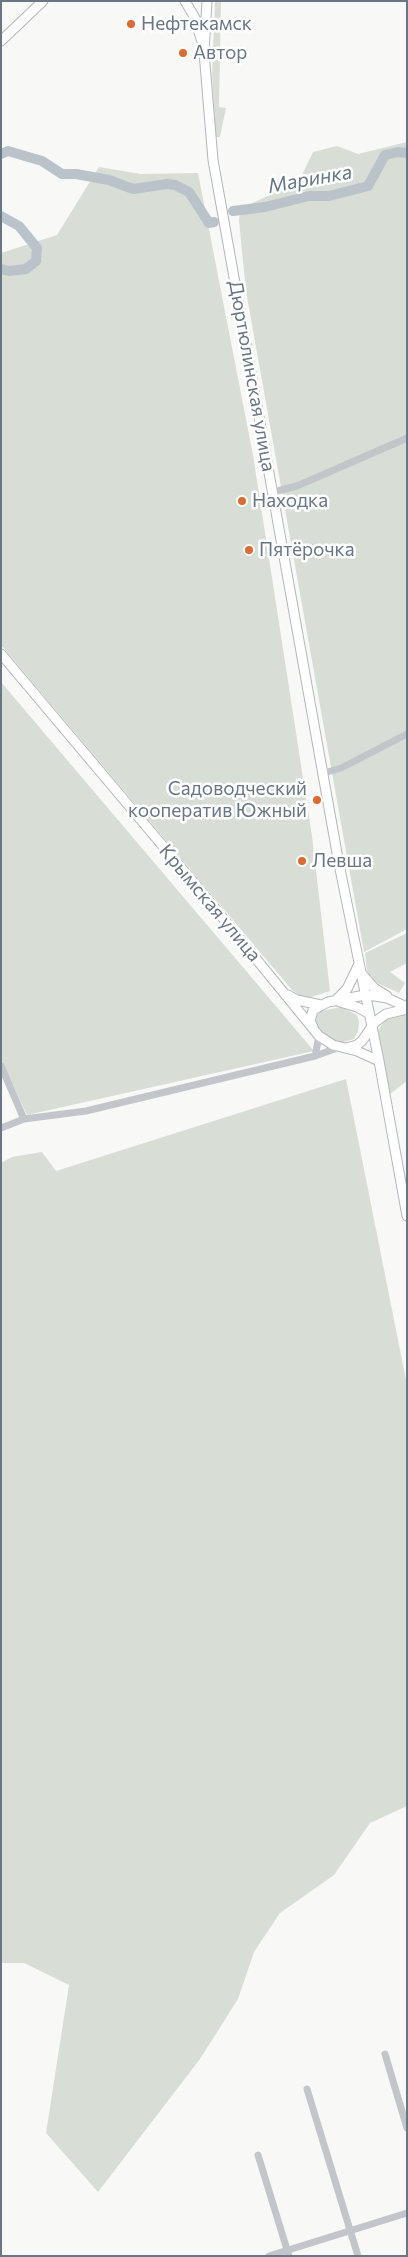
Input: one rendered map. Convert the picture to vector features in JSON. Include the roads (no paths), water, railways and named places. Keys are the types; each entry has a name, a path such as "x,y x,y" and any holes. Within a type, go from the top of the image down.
{"main road":[{"path":"1,42 43,1"},
{"path":"185,1 198,25 204,52"},
{"path":"204,52 207,1"},
{"name":"Дюртюлинская улица","path":"204,52 213,160 339,864 368,1014"},
{"name":"Крымская улица","path":"1,654 211,903 316,1033"},
{"path":"335,1001 347,989 359,964"},
{"path":"359,964 363,977 374,988 404,1006"},
{"path":"283,992 297,1000 321,1004 365,995 387,998 404,1006"},
{"path":"335,1001 348,1003 368,1014 379,1061 407,1216"},
{"path":"321,1004 314,1010 310,1021 316,1033 324,1041 379,1061"},
{"path":"343,1047 356,1045 371,1027 386,1014 404,1006"}],"street":[{"path":"273,492 297,486 407,438"},
{"path":"324,773 341,768 407,734"},
{"path":"316,1033 316,1056"},
{"path":"1,1128 24,1119 86,1111 316,1056 343,1047"},
{"path":"1,1066 24,1119"},
{"path":"385,2054 407,2128"},
{"path":"307,2089 358,2256"},
{"path":"258,2155 288,2253"},
{"path":"268,2256 288,2253 350,2231 407,2214"}],"waterway":[{"name":"Маринка","path":"1,154 8,151 42,161 62,174 76,174 109,180 133,189 167,184 175,185 189,192 209,223 214,222"},
{"name":"Маринка","path":"233,211 265,207 309,196 329,196 368,186 385,155 398,152 407,153"},
{"name":"Маринка","path":"1,216 19,226 37,248 36,261 26,269 9,271 1,269"}],"place":[{"name":"Нефтекамск","path":"131,24"},
{"name":"Автор","path":"183,53"},
{"name":"Находка","path":"242,501"},
{"name":"Пятёрочка","path":"249,550"},
{"name":"Садоводческий кооператив Южный","path":"317,800"},
{"name":"Левша","path":"302,861"}]}
